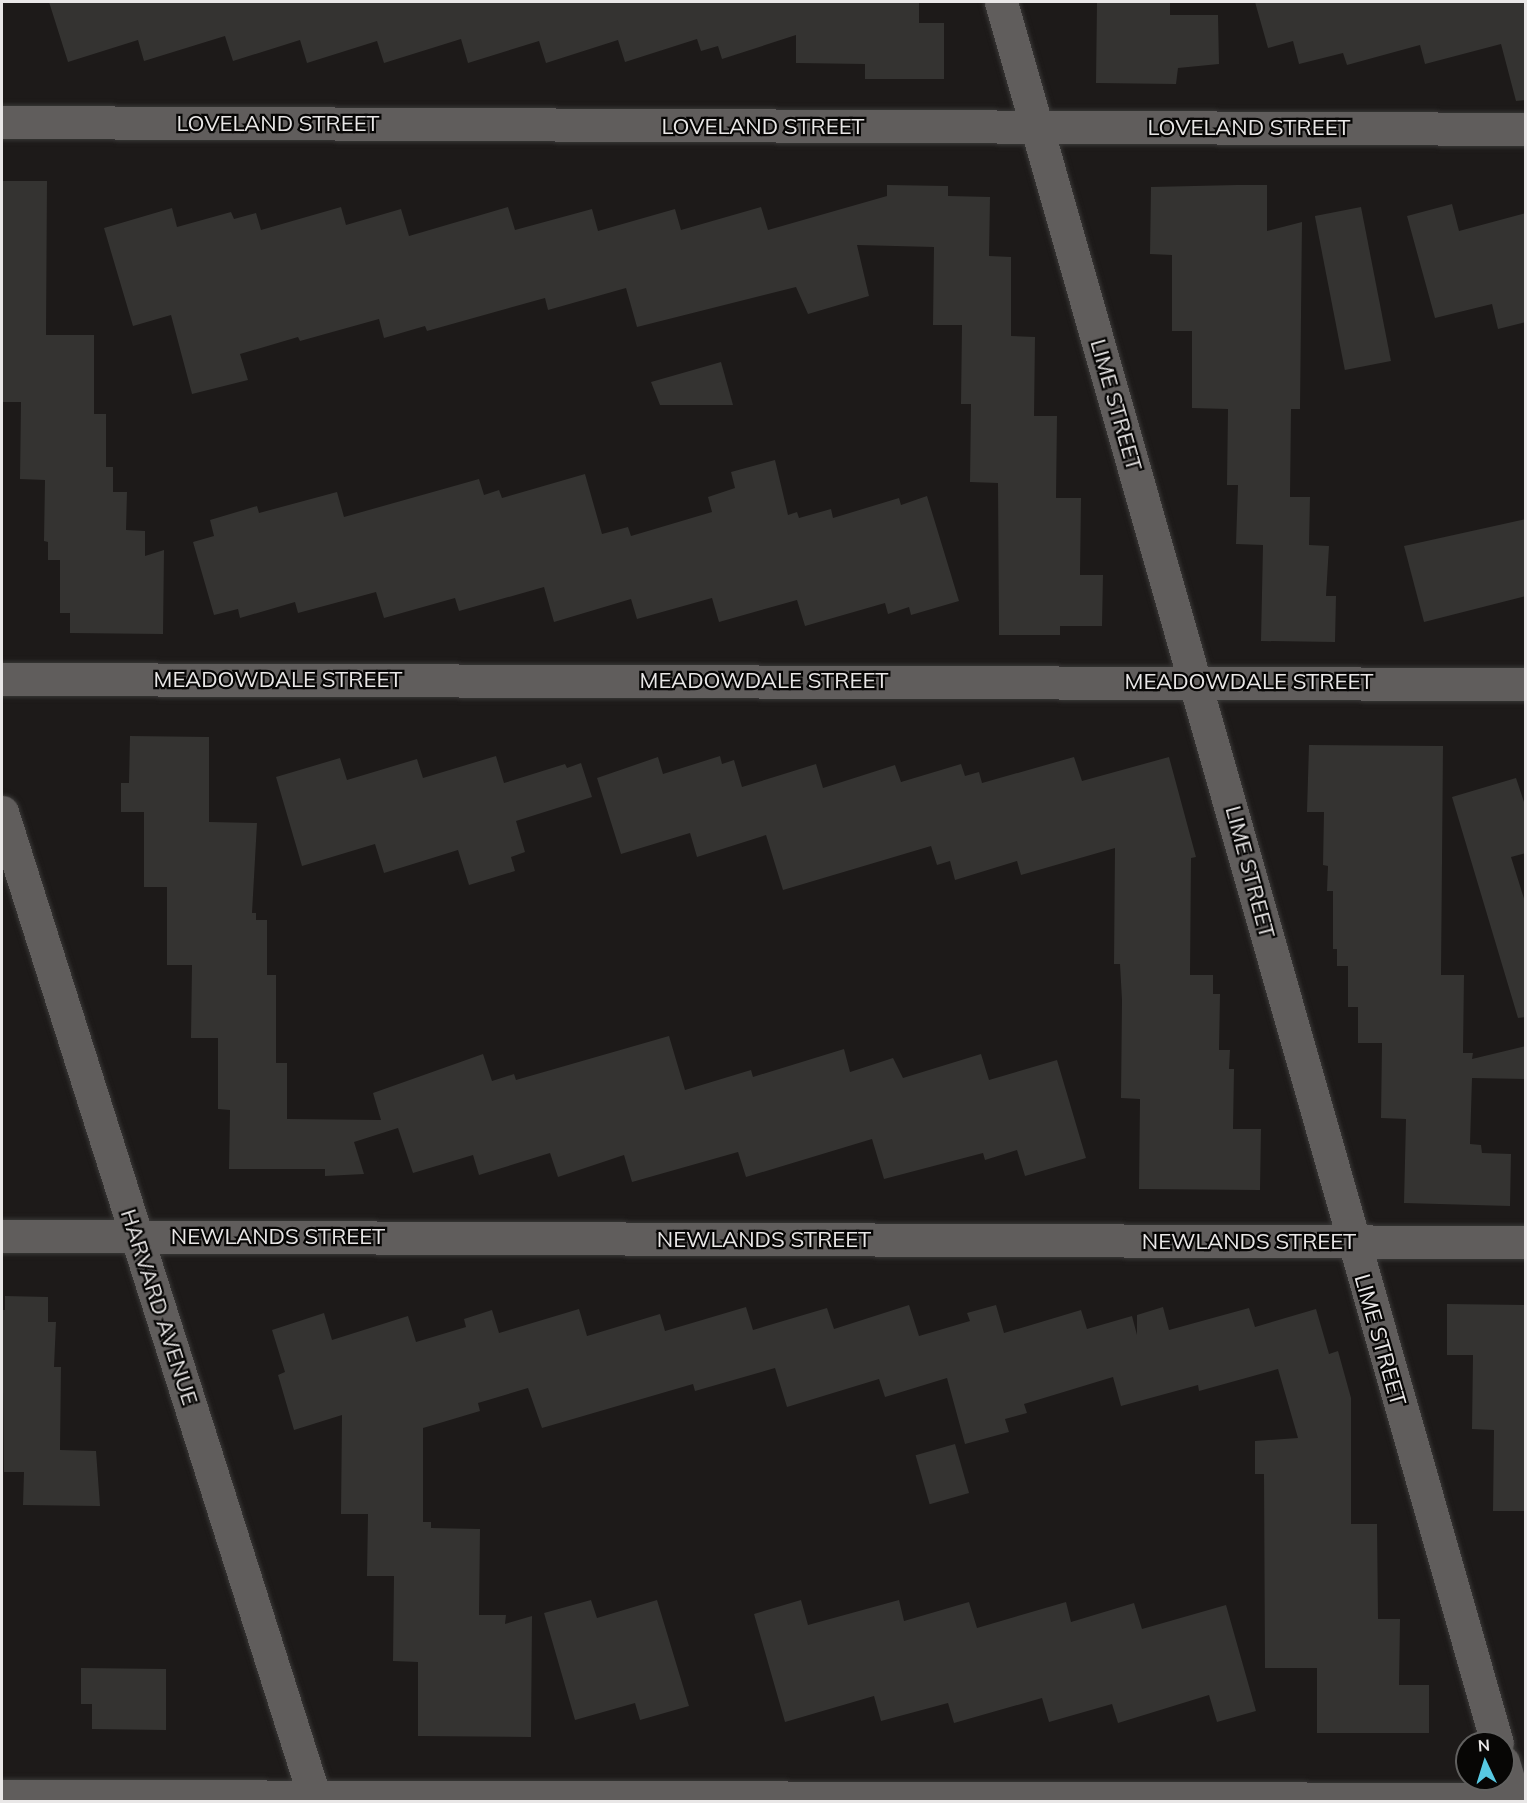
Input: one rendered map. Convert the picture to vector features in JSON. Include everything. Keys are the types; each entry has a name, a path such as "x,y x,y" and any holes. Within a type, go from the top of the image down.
{"street":[{"name":"LIME STREET","path":"1001,2 1197,682 1352,1243 1494,1731"},
{"name":"LOVELAND STREET","path":"2,122 1526,129"},
{"name":"MEADOWDALE STREET","path":"2,680 1526,684"},
{"name":"HARVARD AVENUE","path":"2,812 315,1799"},
{"name":"NEWLANDS STREET","path":"2,1236 1526,1242"},
{"path":"2,1796 111,1799 1518,1800"}],"building":[{"path":"49,2 919,2 919,23 944,23 944,79 865,79 865,64 796,63 796,35 722,59 718,46 701,51 697,39 625,62 618,40 546,63 539,41 468,63 461,39 384,63 377,41 307,63 300,40 233,61 225,36 144,61 138,40 68,62"},
{"path":"1097,2 1170,2 1170,15 1218,15 1219,64 1178,68 1176,84 1096,83"},
{"path":"1255,2 1526,2 1526,100 1516,101 1501,44 1425,64 1420,45 1347,65 1343,53 1299,64 1293,41 1268,48"},
{"path":"2,181 47,181 46,335 94,335 94,414 106,414 106,467 113,467 113,492 127,492 126,530 145,531 145,556 164,550 163,634 70,633 70,613 60,613 60,560 48,560 48,542 44,541 45,480 20,479 21,402 2,402"},
{"path":"887,185 948,186 948,196 990,197 989,256 1011,257 1011,336 1035,337 1034,416 1057,416 1056,498 1081,498 1080,575 1103,575 1102,626 1060,626 1060,635 999,635 998,483 970,482 971,404 961,404 962,325 933,325 934,247 857,245 869,296 808,314 796,287 637,327 626,288 548,310 545,298 427,331 425,326 384,338 379,319 300,341 298,337 240,354 248,380 192,394 171,315 133,326 104,228 172,208 177,227 231,212 234,219 256,213 261,230 341,207 346,225 401,209 409,236 508,207 515,230 592,209 598,231 675,209 681,230 761,207 768,230 887,196"},
{"path":"1267,185 1267,231 1302,222 1300,409 1291,409 1290,497 1310,497 1309,545 1329,546 1326,596 1336,596 1335,642 1261,641 1263,545 1236,544 1238,485 1227,485 1228,409 1192,408 1192,331 1172,331 1172,255 1150,254 1151,187"},
{"path":"1452,204 1459,231 1526,213 1526,322 1498,329 1492,304 1435,318 1407,216"},
{"path":"1361,207 1391,361 1345,370 1315,216"},
{"path":"721,362 733,405 660,405 651,382"},
{"path":"775,460 788,515 797,512 799,518 831,509 833,518 899,498 901,505 927,496 959,601 911,615 909,607 888,614 885,603 805,626 797,600 719,622 712,598 637,619 631,599 554,622 544,587 459,611 455,598 384,618 376,592 298,613 295,602 240,618 238,609 214,615 193,542 214,536 210,520 257,506 259,513 337,492 344,517 479,479 484,495 499,490 502,498 585,474 602,534 628,527 631,536 712,512 708,497 735,488 731,472"},
{"path":"1526,519 1526,596 1424,622 1404,546"},
{"path":"130,736 209,737 209,822 257,823 252,913 256,913 256,920 267,920 267,975 276,975 276,1063 287,1063 287,1119 381,1120 373,1093 483,1054 492,1081 514,1074 516,1080 669,1036 685,1090 751,1070 753,1077 844,1049 850,1072 893,1058 903,1078 981,1054 989,1080 1057,1060 1086,1158 1025,1176 1017,1150 985,1160 983,1153 884,1179 872,1139 746,1177 738,1152 632,1182 624,1155 558,1177 550,1153 479,1175 473,1155 413,1173 398,1128 354,1142 364,1174 325,1176 325,1169 229,1169 230,1110 218,1109 218,1038 191,1038 192,965 167,965 167,887 144,887 144,812 121,812 121,783 129,783"},
{"path":"1309,745 1443,746 1441,975 1464,975 1463,1053 1473,1053 1472,1059 1526,1046 1526,1079 1472,1078 1470,1144 1481,1145 1482,1153 1511,1154 1510,1206 1404,1203 1406,1119 1381,1118 1382,1043 1358,1043 1358,1007 1348,1007 1348,966 1337,966 1337,949 1333,949 1333,891 1327,891 1328,866 1323,865 1324,812 1307,812"},
{"path":"496,756 504,783 565,764 567,768 581,763 592,797 516,821 525,852 511,857 515,871 469,885 458,850 384,873 375,844 302,866 276,777 340,758 347,780 417,759 423,778"},
{"path":"720,756 722,764 734,760 742,787 816,764 823,788 895,765 901,782 961,764 965,776 979,772 982,783 1074,757 1082,781 1169,757 1196,857 1191,858 1190,975 1213,975 1213,994 1220,994 1219,1050 1230,1050 1229,1069 1234,1069 1233,1129 1261,1129 1260,1190 1139,1189 1140,1099 1121,1098 1122,1000 1120,964 1114,964 1115,848 1021,875 1017,861 955,880 950,861 937,865 931,846 783,890 766,835 697,857 690,833 621,854 597,778 658,757 663,774"},
{"path":"1516,778 1526,808 1526,853 1511,857 1526,905 1526,1017 1518,1018 1452,797"},
{"path":"5,1296 48,1297 48,1322 56,1322 54,1367 61,1367 60,1450 96,1451 100,1506 23,1505 24,1472 4,1472 2,1310 5,1310"},
{"path":"1447,1304 1526,1305 1526,1511 1493,1511 1494,1430 1472,1429 1473,1355 1447,1355"},
{"path":"909,1305 919,1336 970,1321 967,1313 996,1305 1004,1333 1081,1310 1087,1329 1132,1316 1137,1335 1137,1315 1163,1307 1169,1330 1249,1308 1255,1327 1316,1309 1329,1354 1338,1351 1351,1398 1351,1524 1377,1524 1378,1619 1400,1619 1399,1685 1429,1685 1429,1733 1317,1733 1317,1668 1265,1668 1264,1474 1255,1474 1255,1441 1298,1438 1278,1369 1199,1391 1198,1385 1121,1406 1113,1377 1024,1404 1027,1413 1005,1419 1009,1432 965,1444 947,1378 885,1397 879,1379 787,1407 775,1368 695,1391 693,1384 542,1428 528,1388 478,1403 480,1411 423,1428 423,1522 431,1522 431,1528 480,1529 479,1615 506,1615 505,1624 532,1616 531,1737 418,1736 418,1662 393,1661 394,1576 367,1576 368,1514 341,1514 342,1415 294,1430 278,1375 285,1372 272,1330 324,1313 332,1340 408,1316 416,1342 466,1327 464,1319 492,1310 499,1333 579,1309 587,1336 660,1314 665,1331 746,1307 753,1330 827,1308 834,1329"},
{"path":"955,1444 969,1493 930,1504 916,1455"},
{"path":"591,1600 597,1618 657,1600 689,1706 640,1720 635,1703 575,1720 544,1613"},
{"path":"801,1600 808,1625 899,1600 904,1621 969,1602 977,1628 1066,1602 1071,1622 1134,1603 1142,1629 1226,1605 1256,1711 1217,1722 1209,1695 1118,1723 1112,1704 1049,1722 1042,1698 954,1723 948,1703 881,1721 874,1696 785,1722 754,1614"},
{"path":"81,1668 166,1669 166,1730 92,1729 92,1704 81,1704"}]}
